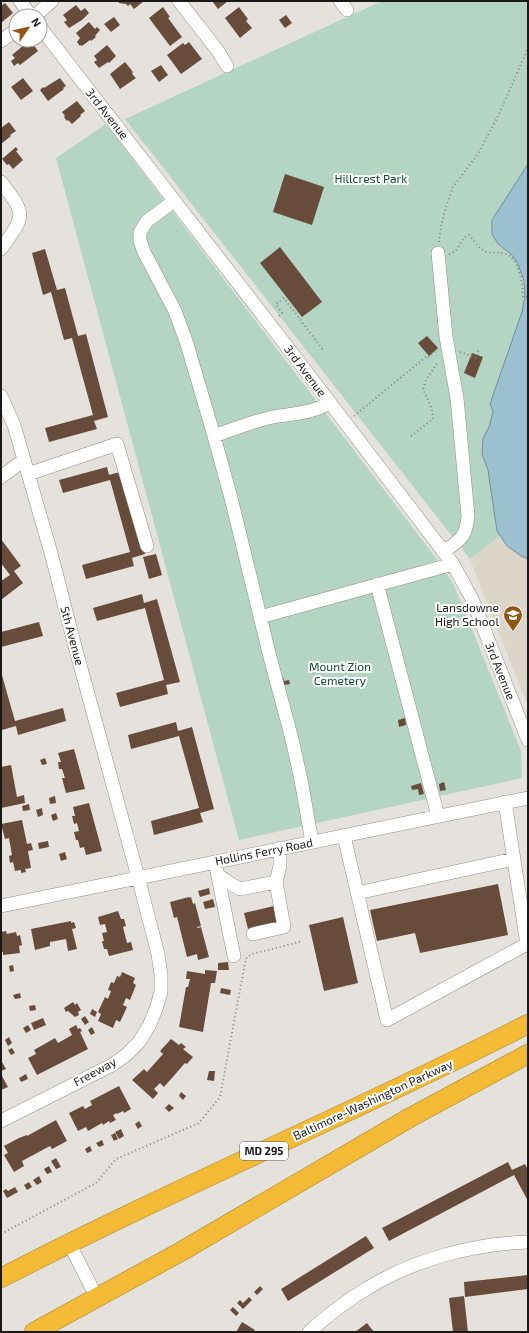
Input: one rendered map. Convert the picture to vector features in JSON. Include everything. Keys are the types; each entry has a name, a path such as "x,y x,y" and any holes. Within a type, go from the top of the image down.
{"highway":[{"name":"Baltimore-Washington Parkway","path":"1,1278 69,1243 397,1089 528,1024"},
{"path":"34,1332 245,1214 411,1117 528,1054"}],"street":[{"path":"44,8 52,1"},
{"path":"179,1 218,51 227,66"},
{"name":"3rd Avenue","path":"48,37 453,564 472,599 528,740"},
{"path":"1,182 17,205 21,219 1,249"},
{"path":"174,201 147,221 140,232 140,241 144,252 175,310 187,344 214,436 292,739 312,842"},
{"path":"438,254 447,353 458,398 468,516 464,534 459,541 443,552"},
{"name":"5th Avenue","path":"1,396 14,425 28,474 138,877"},
{"path":"214,436 274,417 313,411 330,403"},
{"path":"28,474 117,444 147,546"},
{"path":"1,477 24,460"},
{"path":"260,617 453,564"},
{"path":"377,584 438,816"},
{"name":"Hollins Ferry Road","path":"1,906 528,798"},
{"path":"344,836 387,1020 527,944 505,802"},
{"path":"253,934 284,927 276,882 280,866 280,848"},
{"path":"357,893 514,859"},
{"path":"215,862 234,956"},
{"path":"218,875 240,889 276,882"},
{"name":"Freeway","path":"1,1122 112,1065 126,1055 139,1042 149,1026 161,992 162,975 138,877"},
{"path":"309,1332 345,1303 368,1288 402,1271 451,1253 478,1247 528,1242"},
{"path":"69,1243 97,1298"}],"path":[{"path":"528,48 499,114 478,154 453,187 441,226 438,254 450,254 456,252 465,236 469,235 479,247 486,252 502,253 513,260 522,281 523,297 528,297"},
{"path":"278,317 282,314 276,304 284,298 323,350"},
{"path":"354,416 427,356 428,357 438,350 447,353 462,352 476,358 479,348"},
{"path":"412,436 433,419 432,409 423,389 426,380 447,353"},
{"path":"1,1234 96,1183 116,1159 199,1123 220,1097 237,1001 247,957 252,954 303,941"}],"shaded area":[{"name":"Lansdowne High School","path":"528,514 528,706 470,559"}],"green space":[{"name":"Hillcrest Park","path":"382,1 528,1 528,514 470,559 125,119"},
{"name":"Mount Zion Cemetery","path":"106,124 435,557 453,583 521,751 522,778 239,840 56,158"}],"water":[{"path":"528,164 528,559 507,546 497,531 488,470 482,454 483,438 489,427 493,411 490,404 522,312 525,295 524,281 518,264 511,254 498,244 492,234 492,220"}],"building":[{"path":"118,1 144,1 134,9 130,4 128,6 126,4 119,3"},
{"path":"212,1 228,1 218,9"},
{"path":"5,3 9,8 8,17 1,23 1,6"},
{"path":"76,5 81,11 85,8 89,13 82,20 69,28 64,22 67,20 63,15"},
{"path":"163,7 170,17 168,18 182,37 170,46 149,18"},
{"path":"239,7 248,19 246,21 252,28 240,38 225,18"},
{"path":"286,15 292,23 285,28 279,20"},
{"path":"114,17 120,25 111,32 104,24"},
{"path":"89,22 95,29 97,27 100,30 95,36 96,37 91,41 90,40 80,46 77,42 80,38 76,33"},
{"path":"189,42 202,59 181,74 167,55 183,43 185,45"},
{"path":"107,45 116,56 109,63 108,62 99,68 94,62 97,60 94,56"},
{"path":"20,48 36,48 38,51 20,65 18,63 14,66 11,61 15,58 12,55"},
{"path":"125,62 136,78 120,89 110,74"},
{"path":"161,65 168,75 159,82 151,71"},
{"path":"23,78 33,91 21,100 11,87"},
{"path":"60,78 66,86 48,101 40,90"},
{"path":"77,101 85,111 72,124 68,120 67,121 62,112"},
{"path":"9,122 16,131 1,144 1,128"},
{"path":"16,147 18,150 16,151 23,160 13,169 2,159"},
{"path":"285,174 324,187 312,225 273,212"},
{"path":"280,247 322,302 302,317 260,263"},
{"path":"45,249 57,290 65,288 78,336 86,334 108,417 94,421 97,429 49,442 45,428 93,415 72,338 64,340 51,292 43,295 32,253"},
{"path":"427,336 438,348 429,356 418,343"},
{"path":"472,353 483,357 475,378 464,373"},
{"path":"107,467 109,475 123,471 145,554 132,558 134,566 86,579 82,565 130,552 110,480 63,493 59,480"},
{"path":"1,539 21,566 14,571 23,583 1,600 1,581 10,575 1,563"},
{"path":"156,554 162,575 149,579 143,557"},
{"path":"142,594 144,603 157,599 180,682 166,685 168,694 120,707 116,693 164,680 145,608 97,621 93,608"},
{"path":"39,622 43,636 1,647 1,632"},
{"path":"1,672 15,721 63,708 66,721 18,735 16,726 2,730"},
{"path":"283,677 284,681 289,680 290,684 284,685 281,678"},
{"path":"405,718 406,725 399,727 398,720"},
{"path":"176,722 178,731 192,727 214,809 200,813 203,822 154,835 151,821 199,808 179,736 131,749 128,735"},
{"path":"74,749 85,789 66,793 62,778 65,778 62,769 59,769 58,762 61,762 58,753"},
{"path":"45,758 47,764 42,765 40,760"},
{"path":"11,765 17,797 24,795 25,803 1,808 1,767"},
{"path":"444,782 446,790 440,791 439,784"},
{"path":"421,783 424,794 419,795 418,789 412,790 411,786"},
{"path":"55,796 56,803 50,804 49,798"},
{"path":"89,803 102,851 86,855 84,847 80,848 78,840 76,840 74,832 79,831 77,823 74,824 72,816 75,816 73,807"},
{"path":"29,804 30,810 23,811 22,806"},
{"path":"42,808 43,815 38,817 36,810"},
{"path":"56,813 58,819 53,821 51,815"},
{"path":"22,820 27,844 31,843 33,850 28,851 31,868 25,869 26,872 21,873 21,870 15,871 13,862 10,863 9,856 12,855 9,838 5,839 1,824"},
{"path":"48,841 49,847 39,849 38,843"},
{"path":"65,852 67,859 61,861 59,854"},
{"path":"498,884 508,935 420,953 415,933 377,941 370,910"},
{"path":"209,888 210,894 200,897 198,891"},
{"path":"191,897 193,904 195,903 201,926 197,928 201,927 209,957 198,960 197,954 187,957 177,917 174,918 170,902"},
{"path":"213,899 215,907 205,909 203,902"},
{"path":"274,906 278,922 248,929 244,913"},
{"path":"118,911 121,919 124,919 126,926 123,927 127,943 131,942 133,950 109,956 107,949 104,949 102,941 104,941 102,933 107,932 105,924 100,925 98,917"},
{"path":"343,917 358,983 324,991 309,925"},
{"path":"71,921 71,923 74,922 76,928 72,929 77,949 68,951 66,939 50,942 50,946 35,950 31,929"},
{"path":"6,931 7,934 16,932 17,936 20,935 22,945 19,946 20,953 3,955 3,952 1,952 1,932"},
{"path":"228,962 229,970 218,970 218,963"},
{"path":"13,965 14,971 10,972 9,966"},
{"path":"205,970 217,971 215,983 211,983 203,1032 179,1027 186,987 188,987 190,979 186,979 187,971 205,974"},
{"path":"122,972 135,978 133,983 136,985 130,1000 126,998 123,1005 127,1007 120,1022 116,1020 113,1028 98,1021 101,1014 98,1012 105,997 108,999 111,991 108,990 111,982 114,983 117,976 120,977"},
{"path":"221,988 231,990 230,995 220,993"},
{"path":"20,993 21,998 15,999 13,995"},
{"path":"73,1002 75,1005 77,1003 81,1010 78,1012 79,1015 75,1017 68,1011 66,1012 64,1008"},
{"path":"35,1005 36,1010 30,1011 29,1006"},
{"path":"92,1009 97,1012 95,1017 90,1014"},
{"path":"85,1016 89,1022 85,1025 81,1019"},
{"path":"43,1018 46,1025 34,1030 31,1023"},
{"path":"28,1025 31,1030 26,1033 23,1028"},
{"path":"76,1025 78,1029 80,1028 82,1031 80,1032 88,1049 37,1075 28,1058 36,1054 34,1050 55,1038 58,1043 72,1035 69,1029"},
{"path":"92,1027 95,1033 91,1035 88,1030"},
{"path":"9,1037 12,1043 8,1046 5,1040"},
{"path":"171,1039 179,1045 181,1043 186,1047 183,1049 193,1057 187,1064 185,1063 164,1087 160,1083 154,1089 158,1093 153,1099 132,1080 144,1069 147,1072 163,1054 160,1051"},
{"path":"12,1048 15,1053 11,1055 8,1050"},
{"path":"2,1062 6,1069 1,1071 1,1063"},
{"path":"209,1071 215,1071 214,1081 207,1080"},
{"path":"1,1074 8,1087 1,1090"},
{"path":"26,1074 28,1079 21,1082 19,1078"},
{"path":"119,1086 131,1109 124,1113 123,1111 113,1115 116,1120 110,1123 109,1121 103,1125 102,1123 88,1131 86,1127 78,1131 69,1113 83,1106 85,1109 92,1105 90,1101"},
{"path":"181,1092 186,1096 183,1100 179,1096"},
{"path":"169,1104 174,1108 169,1112 165,1108"},
{"path":"56,1120 67,1141 52,1149 50,1146 22,1161 24,1166 14,1172 4,1155 8,1153 4,1146 19,1138 27,1136"},
{"path":"139,1121 142,1126 138,1129 135,1124"},
{"path":"121,1129 124,1136 119,1139 115,1132"},
{"path":"115,1133 118,1139 114,1141 111,1135"},
{"path":"102,1140 104,1145 99,1147 96,1143"},
{"path":"90,1146 92,1151 87,1153 85,1149"},
{"path":"56,1158 61,1167 56,1169 51,1161"},
{"path":"508,1162 512,1170 525,1164 528,1170 528,1201 514,1175 389,1241 382,1228"},
{"path":"49,1166 52,1172 47,1174 44,1169"},
{"path":"39,1176 42,1182 37,1185 33,1180"},
{"path":"29,1182 32,1187 27,1190 24,1185"},
{"path":"15,1187 18,1192 7,1198 3,1191 6,1189 8,1191"},
{"path":"366,1236 374,1248 288,1301 281,1289"},
{"path":"528,1275 528,1289 465,1297 464,1282"},
{"path":"260,1286 263,1289 257,1295 254,1292"},
{"path":"464,1296 468,1332 453,1332 449,1298"},
{"path":"249,1297 252,1300 243,1309 237,1303 240,1300 243,1303"},
{"path":"233,1307 239,1313 236,1316 230,1310"},
{"path":"242,1322 255,1330 253,1332 236,1332"},
{"path":"367,1323 374,1332 355,1332"}],"place":[{"name":"Lansdowne High School","path":"513,632"}]}
